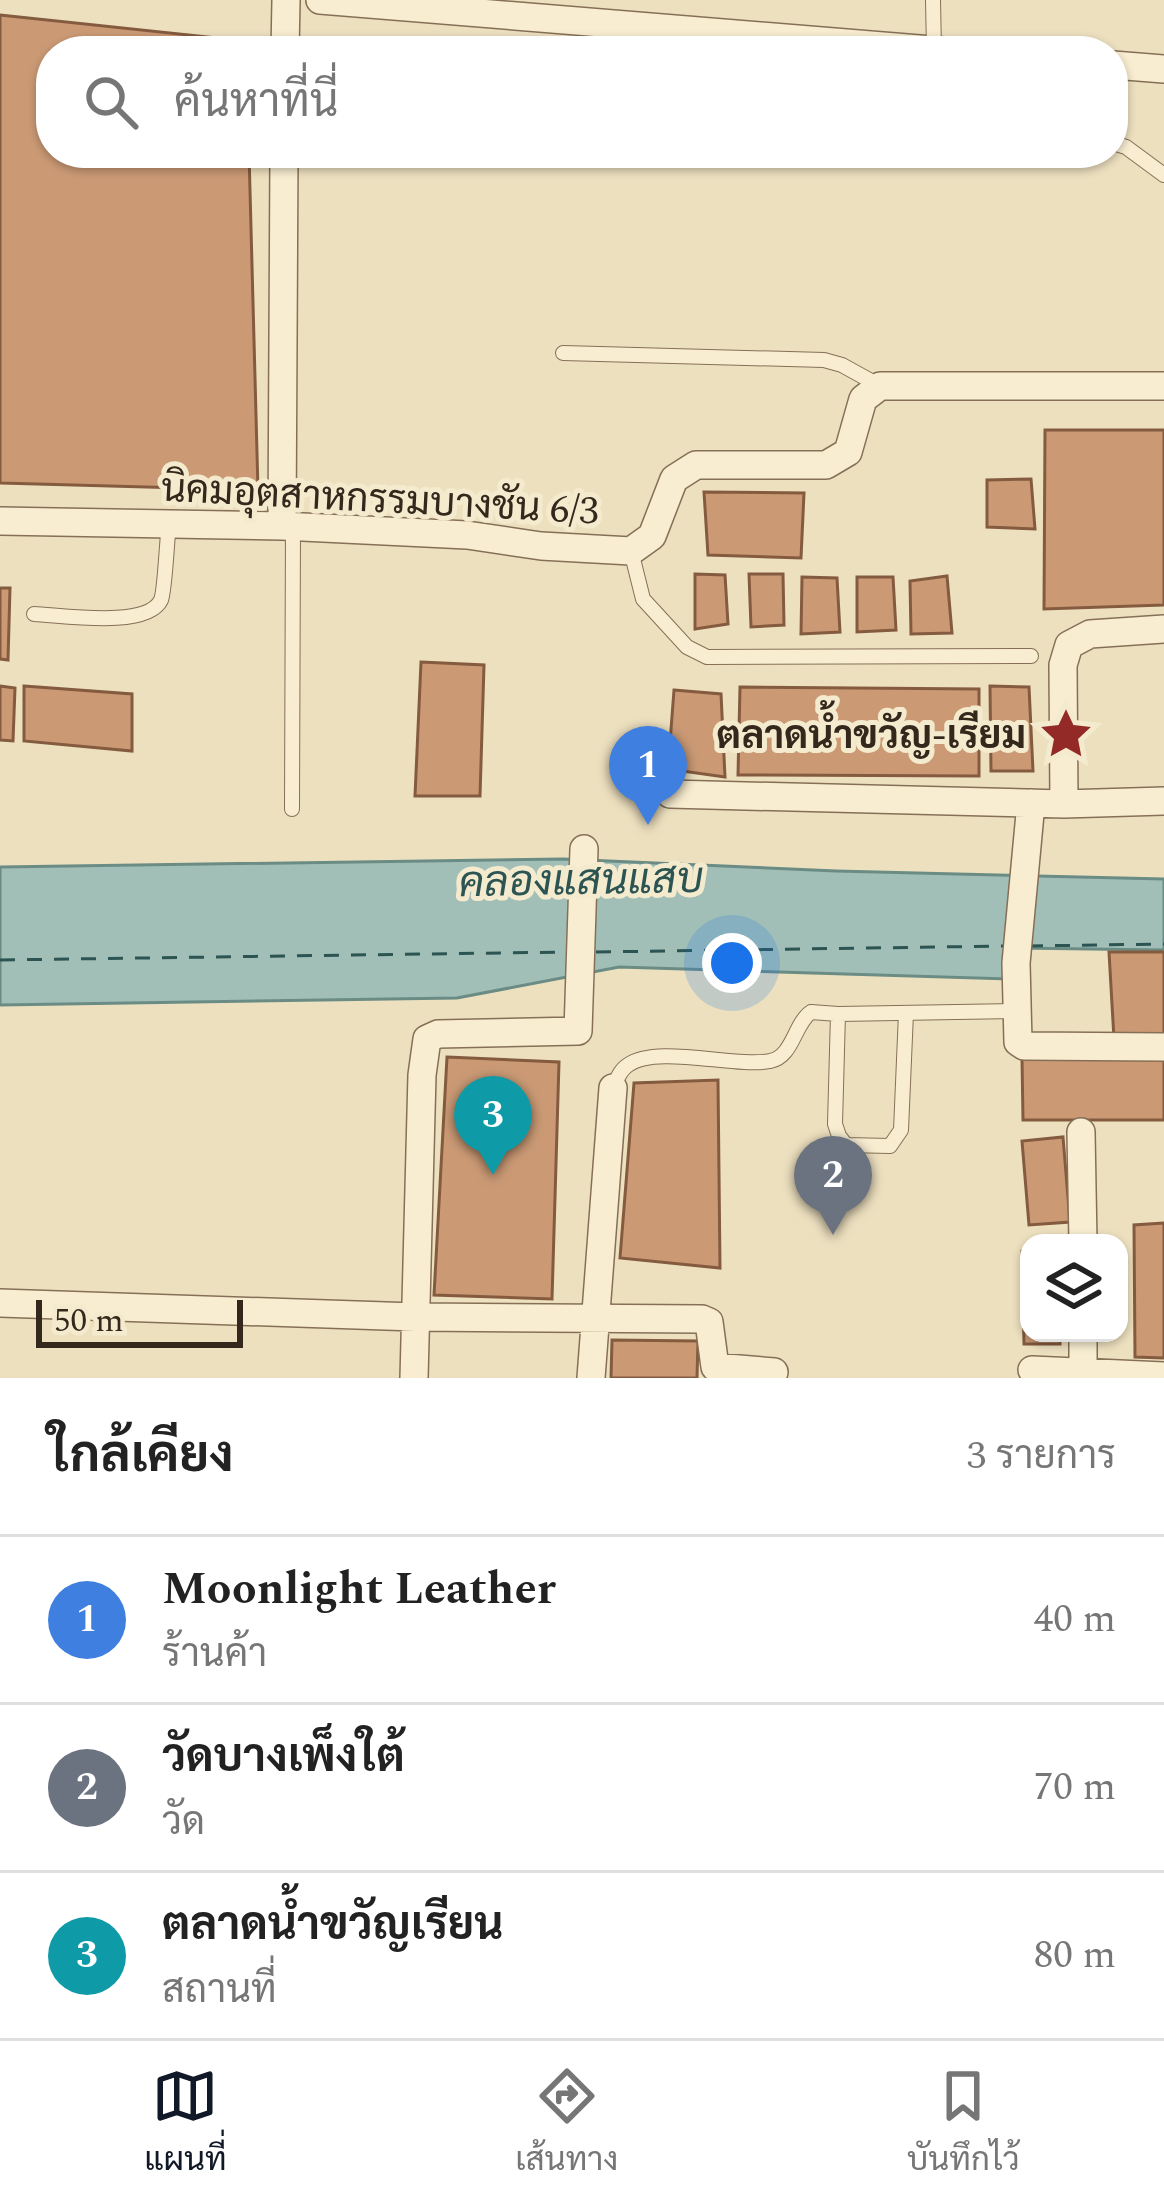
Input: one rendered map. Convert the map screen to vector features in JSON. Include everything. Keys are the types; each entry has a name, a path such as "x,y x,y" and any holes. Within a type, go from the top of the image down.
{"street":[{"path":"285,36 286,0"},
{"path":"320,0 770,36"},
{"path":"1128,66 1164,69"},
{"path":"284,168 287,526"},
{"path":"880,386 1164,386"},
{"name":"นิคมอุตสาหกรรมบางชัน 6/3","path":"0,520 287,526 631,551 652,536 674,478 696,465 826,465 848,452 863,399 880,386"},
{"path":"1064,804 1063,665 1069,645 1090,634 1164,628"},
{"path":"670,794 1064,804 1164,801"},
{"path":"1030,803 1016,963 1017,1039 1024,1046 1164,1047"},
{"path":"414,1378 422,1075 427,1039 438,1034 578,1031 584,851"},
{"path":"591,1378 613,1088"},
{"path":"1082,1132 1083,1234"},
{"path":"0,1303 415,1317 706,1319 715,1367 775,1372"},
{"path":"1083,1342 1083,1372"},
{"path":"1032,1370 1164,1376"}],"lane":[{"path":"933,0 934,36"},
{"path":"1128,148 1164,175"},
{"path":"563,353 824,360 842,364 880,386"},
{"path":"34,614 146,615 161,600 169,524"},
{"path":"287,526 292,809"},
{"path":"631,551 643,599 687,647 706,657 1031,656"},
{"path":"613,1088 623,1067 639,1059 770,1061 786,1050 802,1018 811,1012 1016,1011"},
{"path":"838,1014 835,1124 839,1136 846,1145 890,1146 901,1130 906,1013"}],"water":[{"name":"คลองแสนแสบ","path":"563,859 1164,879 1164,950 1011,948 1009,979 619,967 457,998 0,1005 0,867"}],"building":[{"path":"0,15 199,36 36,36 36,168 249,168 258,490 0,483"},
{"path":"1045,430 1164,430 1164,605 1044,609"},
{"path":"1031,479 1035,529 987,527 987,480"},
{"path":"704,492 804,493 801,558 708,555"},
{"path":"695,574 725,575 728,624 695,629"},
{"path":"749,574 783,574 784,625 751,627"},
{"path":"947,576 952,633 911,634 910,581"},
{"path":"802,577 837,578 840,632 801,634"},
{"path":"857,577 893,577 896,630 857,632"},
{"path":"0,588 10,588 8,660 0,659"},
{"path":"421,662 484,665 480,796 415,796"},
{"path":"0,686 15,688 13,741 0,740"},
{"path":"24,686 132,694 132,751 24,741"},
{"path":"990,686 1029,687 1033,771 991,771"},
{"path":"740,687 979,689 979,776 738,775"},
{"path":"674,690 721,694 725,777 668,769"},
{"path":"1109,952 1164,952 1164,1036 1114,1039"},
{"path":"447,1057 559,1062 552,1299 434,1295"},
{"path":"1164,1057 1164,1120 1023,1120 1022,1058"},
{"path":"718,1080 720,1268 620,1258 634,1083"},
{"path":"1063,1137 1070,1222 1029,1225 1022,1141"},
{"path":"1164,1223 1164,1358 1135,1357 1134,1225"},
{"path":"612,1340 698,1341 697,1378 611,1378"}],"ferry route":[{"path":"1028,946 1164,944"},
{"path":"596,952 1006,946"},
{"path":"0,960 568,952"}],"place":[{"name":"ตลาดน้ำขวัญ-เรียม","path":"1066,734"},
{"name":"Moonlight Leather","path":"648,825"},
{"name":"ตลาดน้ำขวัญเรียน","path":"493,1175"},
{"name":"วัดบางเพ็งใต้","path":"833,1235"}]}
